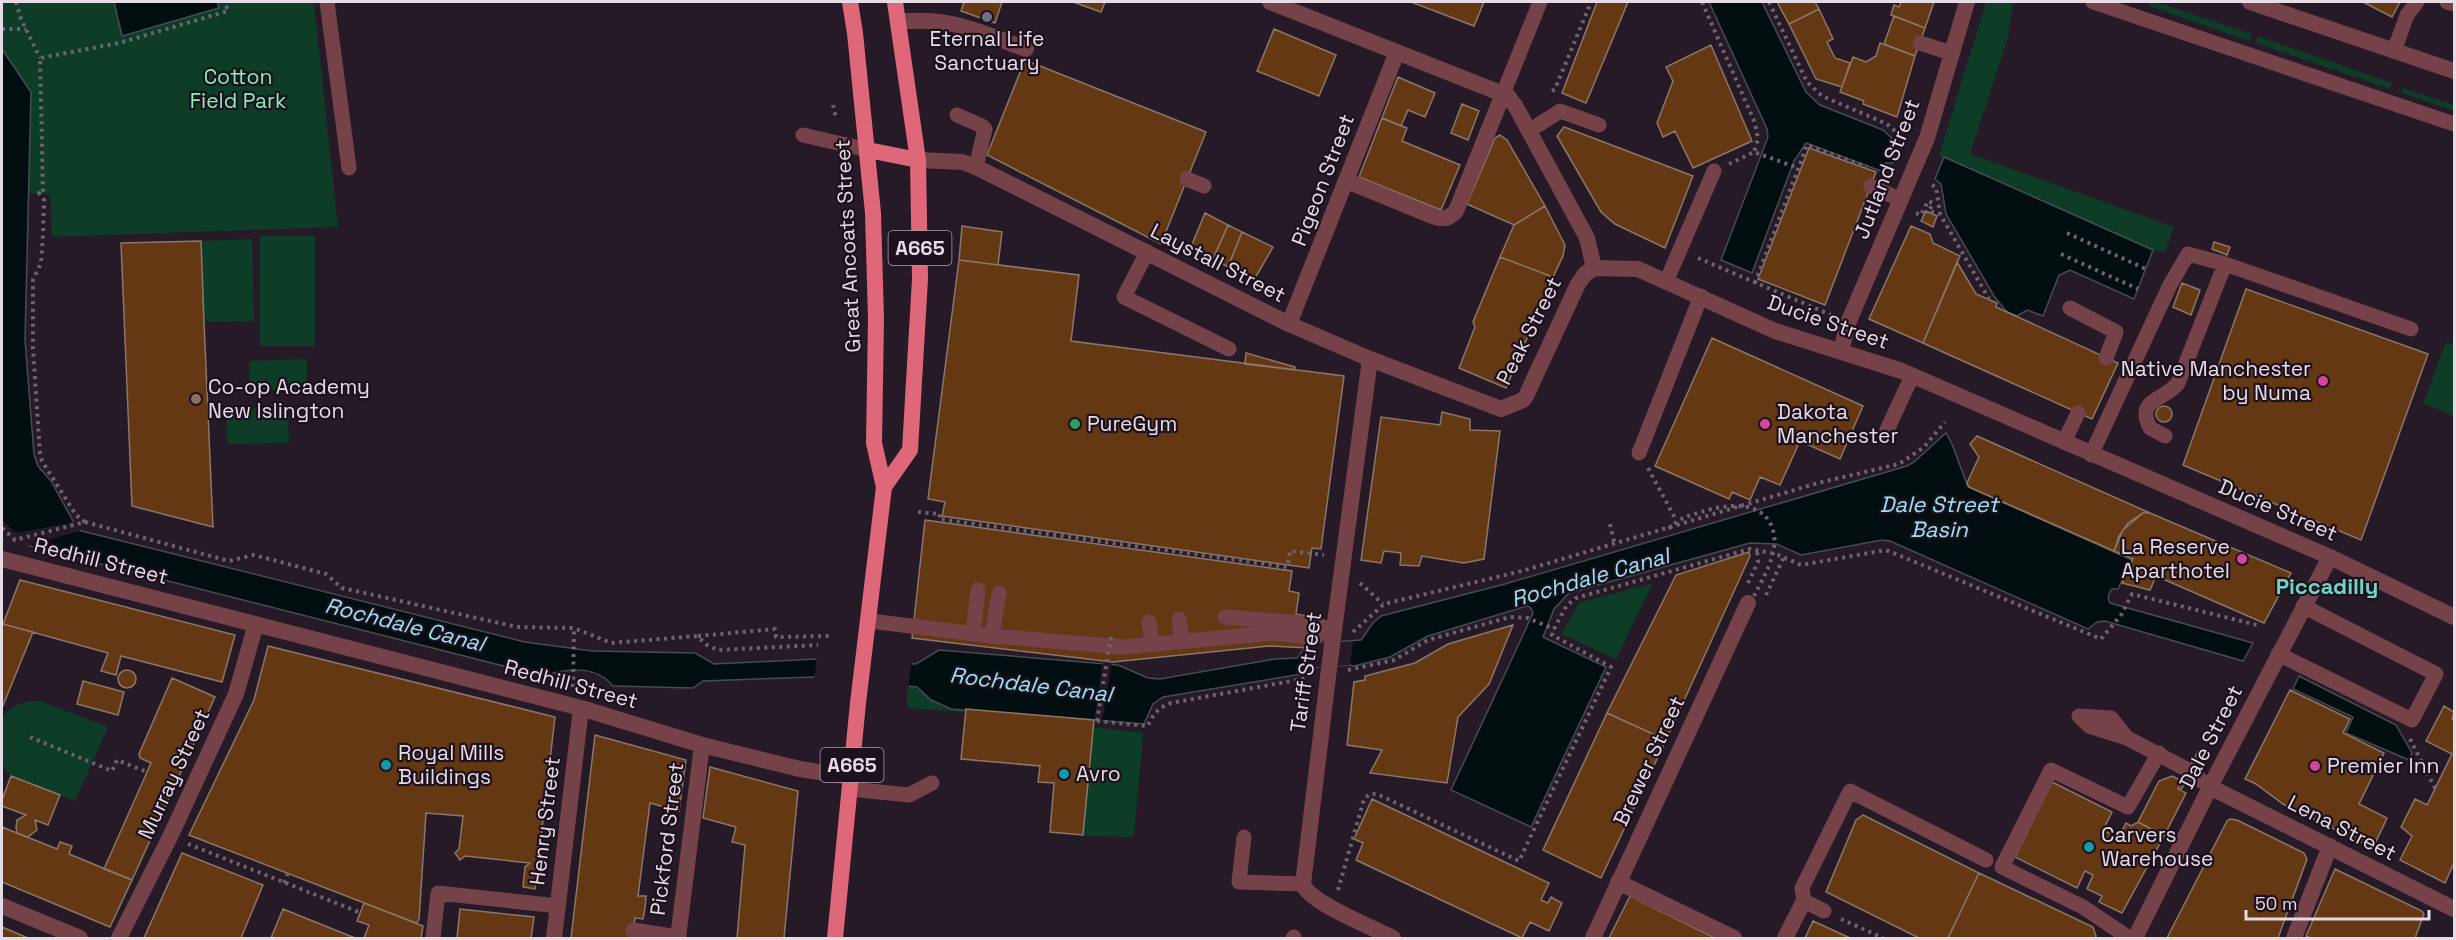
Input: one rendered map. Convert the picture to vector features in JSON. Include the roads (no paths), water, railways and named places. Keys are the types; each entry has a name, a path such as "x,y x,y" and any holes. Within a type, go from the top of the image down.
{"highway":[{"name":"Great Ancoats Street","path":"835,939 850,783 884,487 874,443 876,319 873,213 868,150 850,2"},
{"name":"Great Ancoats Street","path":"884,487 910,450 920,290 921,224 918,160 895,2"},
{"path":"868,150 918,160"}],"street":[{"path":"1270,2 1503,94 1511,100 1587,238 1594,268"},
{"name":"Jutland Street","path":"1841,351 1848,323 1927,138 1967,2"},
{"path":"2250,2 2283,7 2394,51 2454,71"},
{"path":"898,22 921,19 950,22 1026,49"},
{"name":"Pigeon Street","path":"1289,324 1397,52"},
{"path":"1347,181 1444,219 1456,211 1503,94"},
{"name":"Laystall Street","path":"918,160 962,162 976,167 1289,324 1370,359 1501,409"},
{"name":"Ducie Street","path":"1594,268 1638,269 1775,331 1912,376 2330,557 2454,617"},
{"name":"Peak Street","path":"1501,409 1523,400 1526,396 1578,284 1585,274 1594,268"},
{"name":"Tariff Street","path":"1303,884 1319,677 1341,633 1344,563 1370,359"},
{"name":"Dale Street","path":"2135,939 2278,654 2330,557"},
{"name":"Redhill Street","path":"2,559 581,708 702,745 800,768 850,783"},
{"name":"Brewer Street","path":"1593,939 1751,600"},
{"name":"Murray Street","path":"119,939 171,837 236,694 256,624"},
{"name":"Henry Street","path":"554,939 581,708"},
{"name":"Pickford Street","path":"678,938 702,745"},
{"name":"Lena Street","path":"2210,788 2454,909"},
{"path":"2294,939 2330,846"},
{"path":"1618,882 1734,939"},
{"path":"1303,884 1307,892 1333,908 1393,939"},
{"path":"1785,939 1804,901"},
{"path":"2,906 80,939"}],"lane":[{"path":"327,2 349,168"},
{"path":"1503,94 1540,2"},
{"path":"2093,2 2454,124"},
{"path":"2394,51 2407,15 2416,2"},
{"path":"2447,2 2454,4"},
{"path":"1920,43 1951,53"},
{"path":"1528,131 1560,111 1599,125"},
{"path":"957,115 985,129 976,167"},
{"path":"803,135 868,150"},
{"path":"1666,282 1714,171"},
{"path":"1188,179 1204,186"},
{"path":"1871,186 1903,196"},
{"path":"1147,252 1124,297 1229,349"},
{"path":"2091,454 2184,258 2190,254 2411,329"},
{"path":"2165,436 2150,428 2146,419 2147,408 2152,401 2178,383 2225,264"},
{"path":"1639,453 1701,296"},
{"path":"2070,309 2116,332 2106,358"},
{"path":"1887,430 1912,376"},
{"path":"2064,442 2078,413"},
{"path":"973,633 978,590"},
{"path":"992,636 999,593"},
{"path":"2278,654 2412,720 2436,674 2303,606"},
{"path":"1225,617 1312,624 1341,633"},
{"path":"1179,619 1182,641"},
{"path":"870,621 992,636 1124,647 1273,633 1310,637 1341,633"},
{"path":"1149,621 1152,644"},
{"path":"2127,738 2189,771 2210,788"},
{"path":"2129,939 2083,907 2002,867 2051,770 2128,807 2159,753"},
{"path":"850,783 909,795 932,783"},
{"path":"1824,911 1804,901 1802,888 1850,790 1986,860"},
{"path":"1244,837 1239,882 1303,884"},
{"path":"433,939 438,893 508,908 558,906"},
{"path":"633,930 678,938"}],"water":[{"path":"114,2 217,2 219,8 122,36"},
{"path":"1709,2 1762,2 1806,92 1820,105 1883,130 1900,146 1893,163 1885,163 1881,171 1806,143 1794,161 1752,273 1721,260 1768,137 1767,129"},
{"path":"2,49 31,92 25,340 34,454 38,466 51,481 78,530 525,642 592,651 695,653 714,664 817,659 916,664 939,650 1118,665 1148,678 1160,679 1275,659 1297,658 1308,644 1361,640 1381,616 1505,584 1907,466 1946,433 1968,487 2132,560 2118,589 2112,589 2110,592 2108,597 2110,603 2253,643 2243,661 2105,621 2097,622 2088,629 1890,541 1882,540 1801,555 1777,544 1750,543 1569,593 1554,609 1543,637 1606,667 1531,827 1451,790 1533,613 1527,606 1428,636 1390,657 1354,666 1306,668 1302,674 1163,697 1153,704 1144,724 951,709 931,700 917,687 814,677 703,681 693,688 613,686 598,674 580,670 561,671 543,676 2,539"},
{"path":"1944,157 2153,250 2134,299 2070,270 2059,275 2043,316 2027,310 2017,316 2007,312 1994,296 1946,214 1941,184 1935,179"},
{"path":"2299,676 2396,725 2412,753 2409,760 2346,733 2353,717 2293,689"}],"place":[{"name":"Eternal Life Sanctuary","path":"987,17"},
{"name":"Native Manchester by Numa","path":"2323,381"},
{"name":"Co-op Academy New Islington","path":"196,399"},
{"name":"PureGym","path":"1075,424"},
{"name":"Dakota Manchester","path":"1765,424"},
{"name":"La Reserve Aparthotel","path":"2242,559"},
{"name":"Royal Mills Buildings","path":"386,765"},
{"name":"Premier Inn","path":"2315,766"},
{"name":"Avro","path":"1064,774"},
{"name":"Carvers Warehouse","path":"2089,847"}],"district":[{"name":"Piccadilly","path":"2327,586"}],"park label":[{"name":"Cotton Field Park","path":"238,89"}],"water label":[{"name":"Dale Street Basin","path":"1939,516"},
{"name":"Rochdale Canal","path":"1590,577"},
{"name":"Rochdale Canal","path":"405,624"},
{"name":"Rochdale Canal","path":"1031,684"}]}
